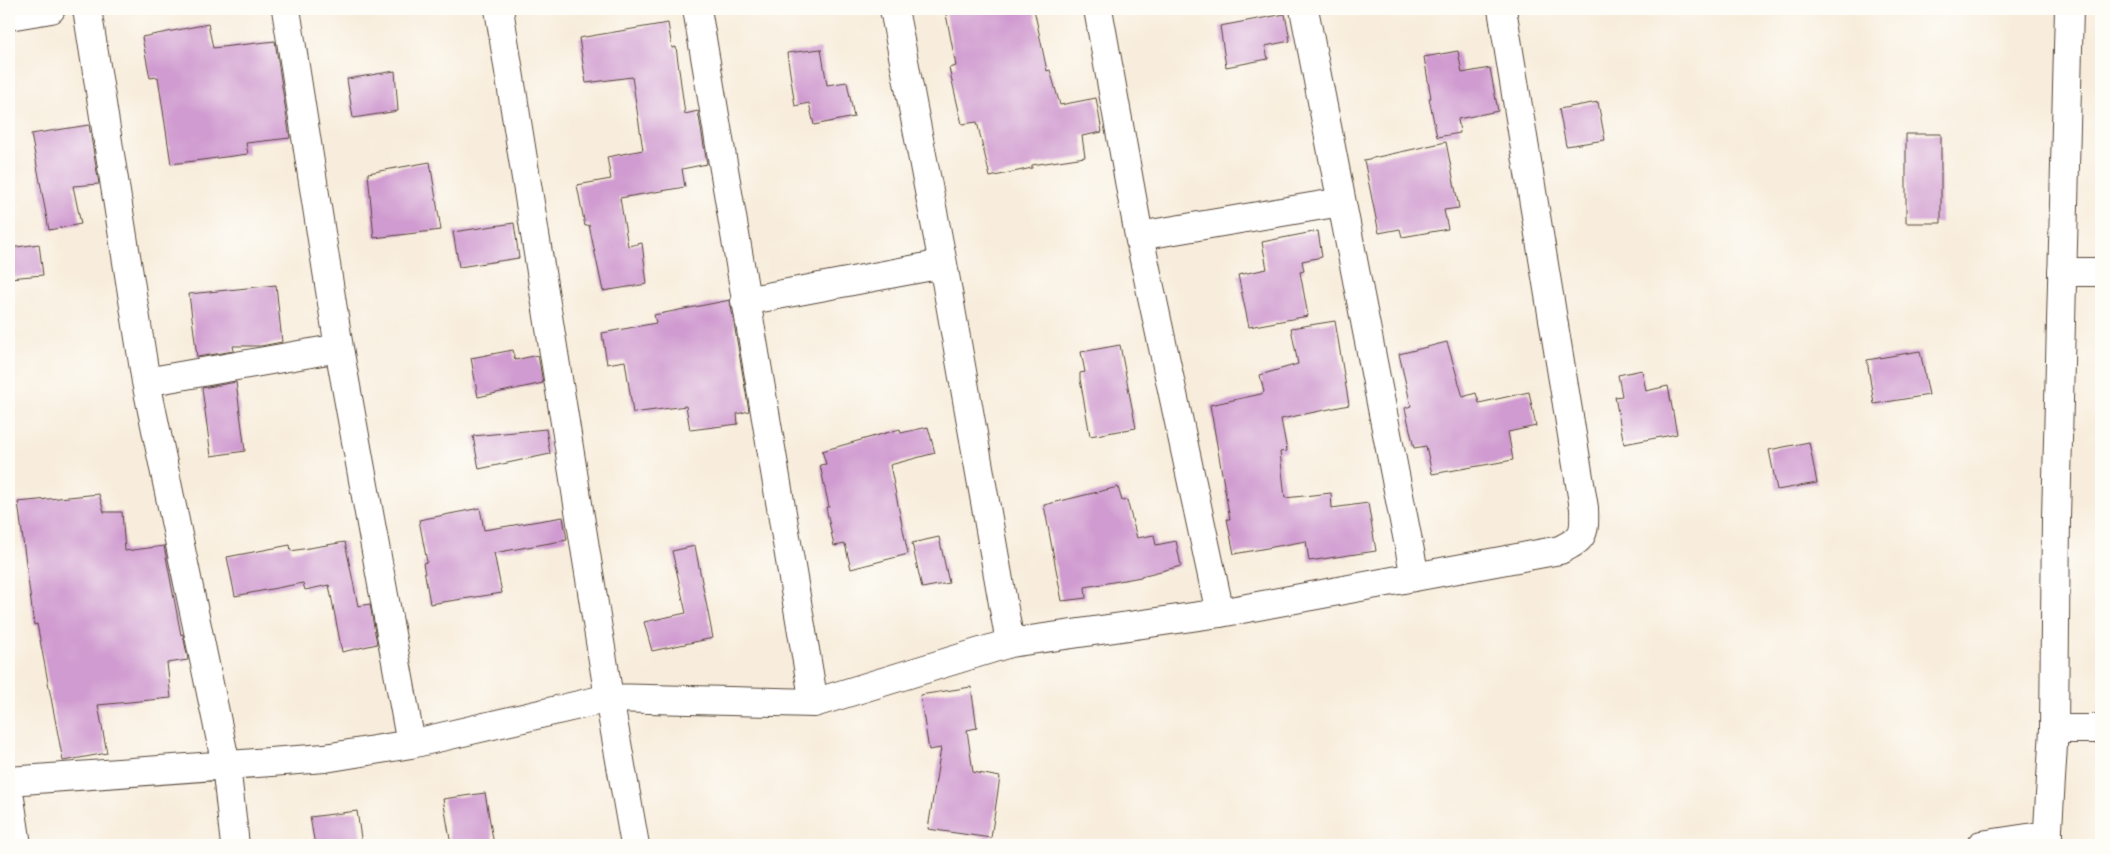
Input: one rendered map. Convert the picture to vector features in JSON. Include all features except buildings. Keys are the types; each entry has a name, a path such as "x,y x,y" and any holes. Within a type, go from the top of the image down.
{"street":[{"path":"9,16 51,9"},
{"path":"87,9 146,382 226,765 235,845"},
{"path":"286,9 339,348 411,744"},
{"path":"499,9 609,698 635,845"},
{"path":"697,9 814,703"},
{"path":"894,9 943,264 1010,643"},
{"path":"1098,9 1139,236 1220,613"},
{"path":"1304,9 1415,577"},
{"path":"9,781 325,758 411,744 609,698 814,703 1010,643 1220,613 1560,550 1577,542 1584,532 1584,508 1502,9"},
{"path":"1982,845 2048,840 2054,729 2062,272 2069,9"},
{"path":"1139,236 1341,202"},
{"path":"746,300 943,264"},
{"path":"2062,272 2101,272"},
{"path":"146,382 339,348"},
{"path":"2054,729 2101,728"},
{"path":"9,792 17,845"}]}
